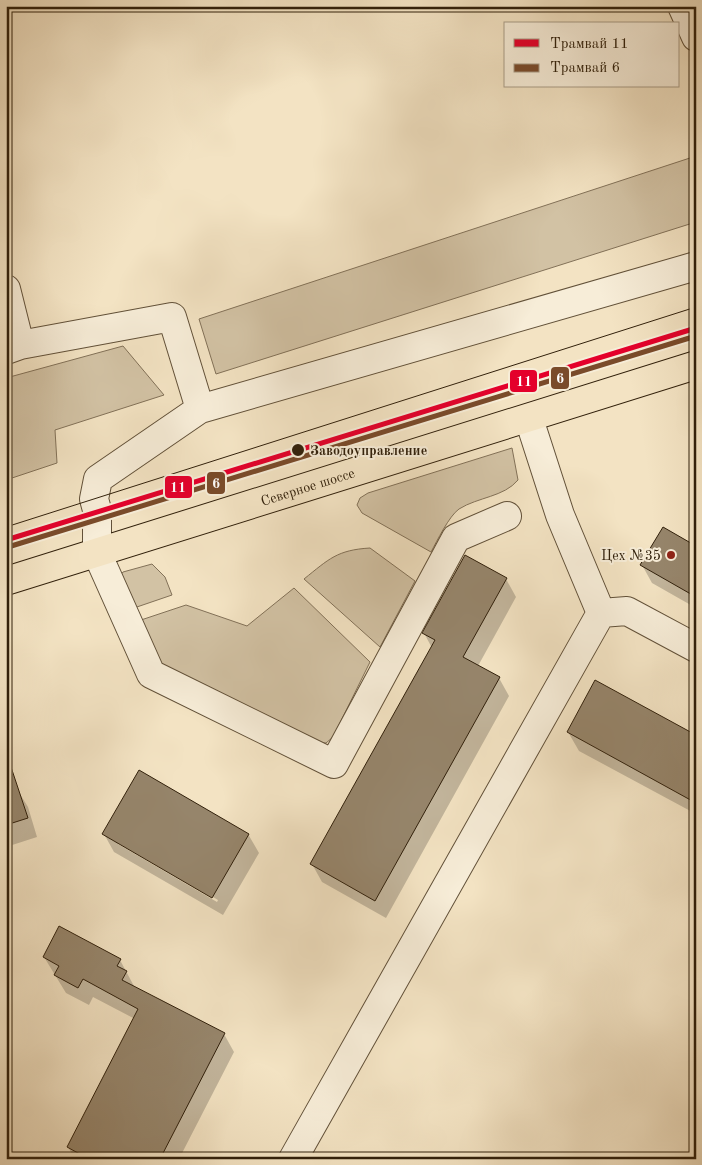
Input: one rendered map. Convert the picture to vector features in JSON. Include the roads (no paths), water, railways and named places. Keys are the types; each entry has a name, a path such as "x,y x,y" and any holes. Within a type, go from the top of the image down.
{"main road":[{"name":"Северное шоссе","path":"6,582 696,365"}],"lane":[{"path":"682,6 696,37"},
{"path":"507,516 456,538 334,764 151,674 97,553 97,510 94,499 98,479 200,409 696,266"},
{"path":"6,289 13,347 172,317 200,409"},
{"path":"529,419 560,515 601,613"},
{"path":"601,613 627,611 696,648"},
{"path":"293,1159 601,613"}],"tram line":[{"path":"6,527 696,307"},
{"name":"11","path":"6,540 696,328"},
{"name":"6","path":"8,547 696,336"}],"place":[{"name":"Заводоуправление","path":"298,450"},
{"name":"Цех №35","path":"671,555"}]}
